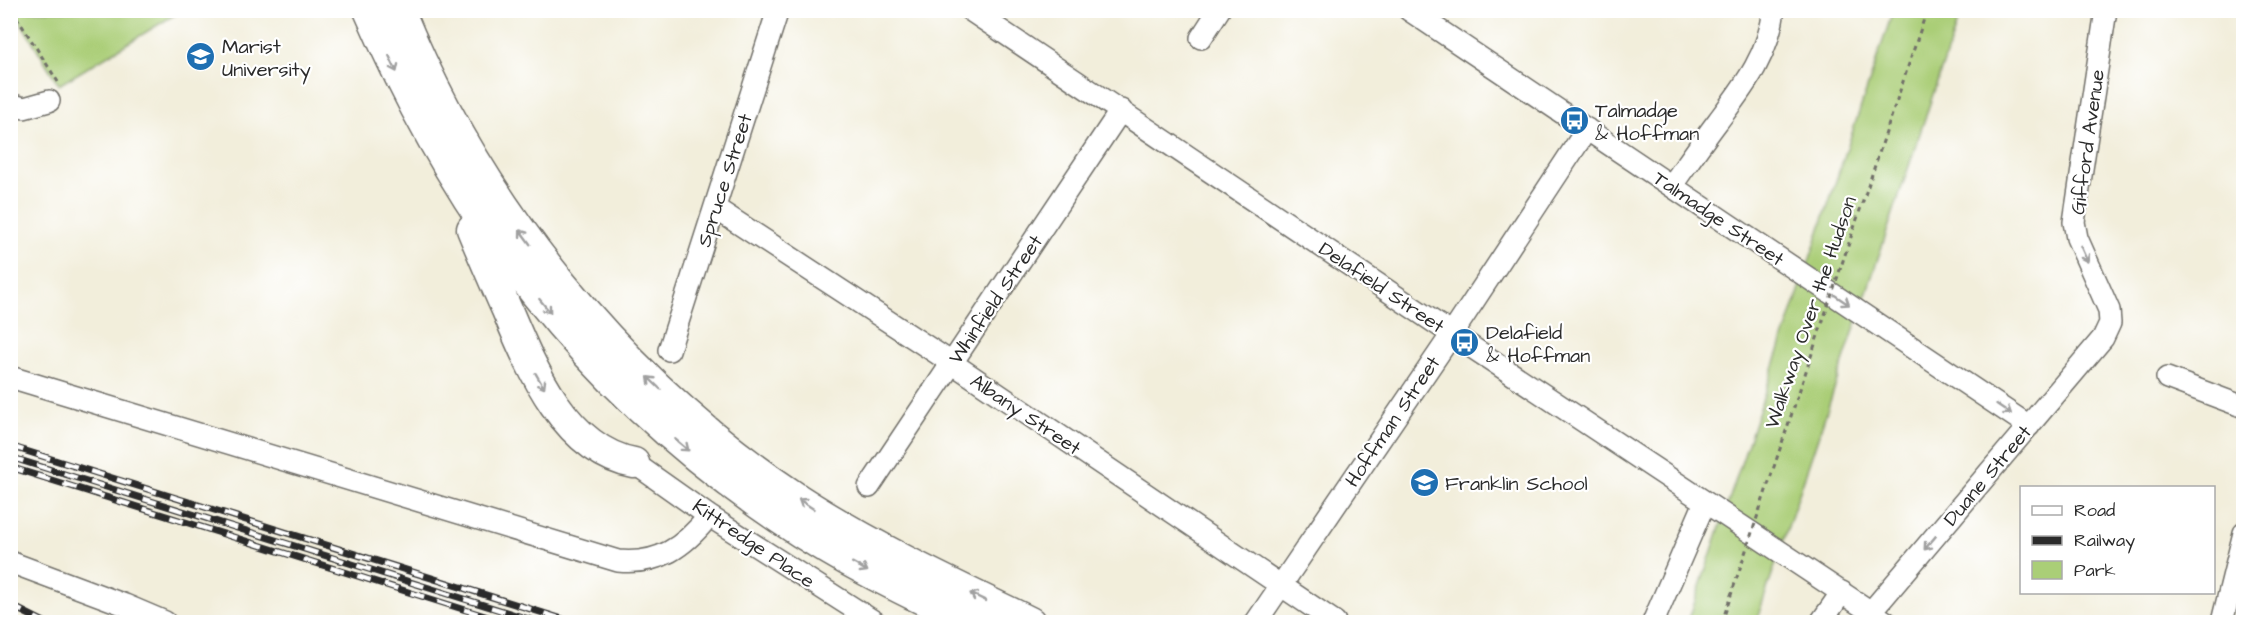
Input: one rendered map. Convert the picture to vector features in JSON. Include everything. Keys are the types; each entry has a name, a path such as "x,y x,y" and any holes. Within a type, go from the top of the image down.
{"highway":[{"path":"369,10 408,94 451,173 511,263 563,327 627,395 683,445 746,495 807,536 887,582 970,622"},
{"path":"399,10 421,61 450,118 478,167 514,221 589,317 655,384 723,444 815,509 894,555 1030,622"},
{"path":"451,173 482,252 540,383 555,405 585,437 608,455 633,463"}],"street":[{"name":"Spruce Street","path":"669,350 778,10"},
{"name":"Delafield Street","path":"970,10 1879,617"},
{"path":"1201,38 1219,10"},
{"name":"Talmadge Street","path":"1409,10 2029,426"},
{"path":"1672,185 1747,83 1763,53 1772,28 1774,10"},
{"name":"Gifford Avenue","path":"2103,338 2110,323 2109,309 2077,238 2074,222 2106,10"},
{"path":"10,104 24,108 57,97"},
{"name":"Whinfield Street","path":"869,487 1120,110"},
{"name":"Hoffman Street","path":"1256,622 1452,334 1587,129"},
{"name":"Albany Street","path":"715,208 952,363 1335,622"},
{"name":"Duane Street","path":"1879,617 2029,426 2103,338"},
{"path":"10,377 609,559 631,562 656,558 684,542 709,516"},
{"path":"2167,378 2244,406"},
{"name":"Kittredge Place","path":"633,463 709,516 875,622"},
{"path":"1654,620 1705,502"},
{"path":"2222,622 2244,533"},
{"path":"10,562 165,622"},
{"path":"1821,622 1842,592"}],"path":[{"path":"12,10 57,97"},
{"name":"Walkway Over the Hudson","path":"1722,622 1927,10"}],"green space":[{"path":"14,11 181,11 59,85"},
{"path":"1893,11 1961,11 1756,622 1688,622"}],"railway":[{"path":"10,446 572,622"},
{"path":"10,457 538,622"},
{"path":"10,467 504,622"},
{"path":"10,605 44,622"}],"place":[{"name":"Marist University","path":"201,57"},
{"name":"Talmadge & Hoffman","path":"1574,121"},
{"name":"Delafield & Hoffman","path":"1465,343"},
{"name":"Franklin School","path":"1424,483"}]}
